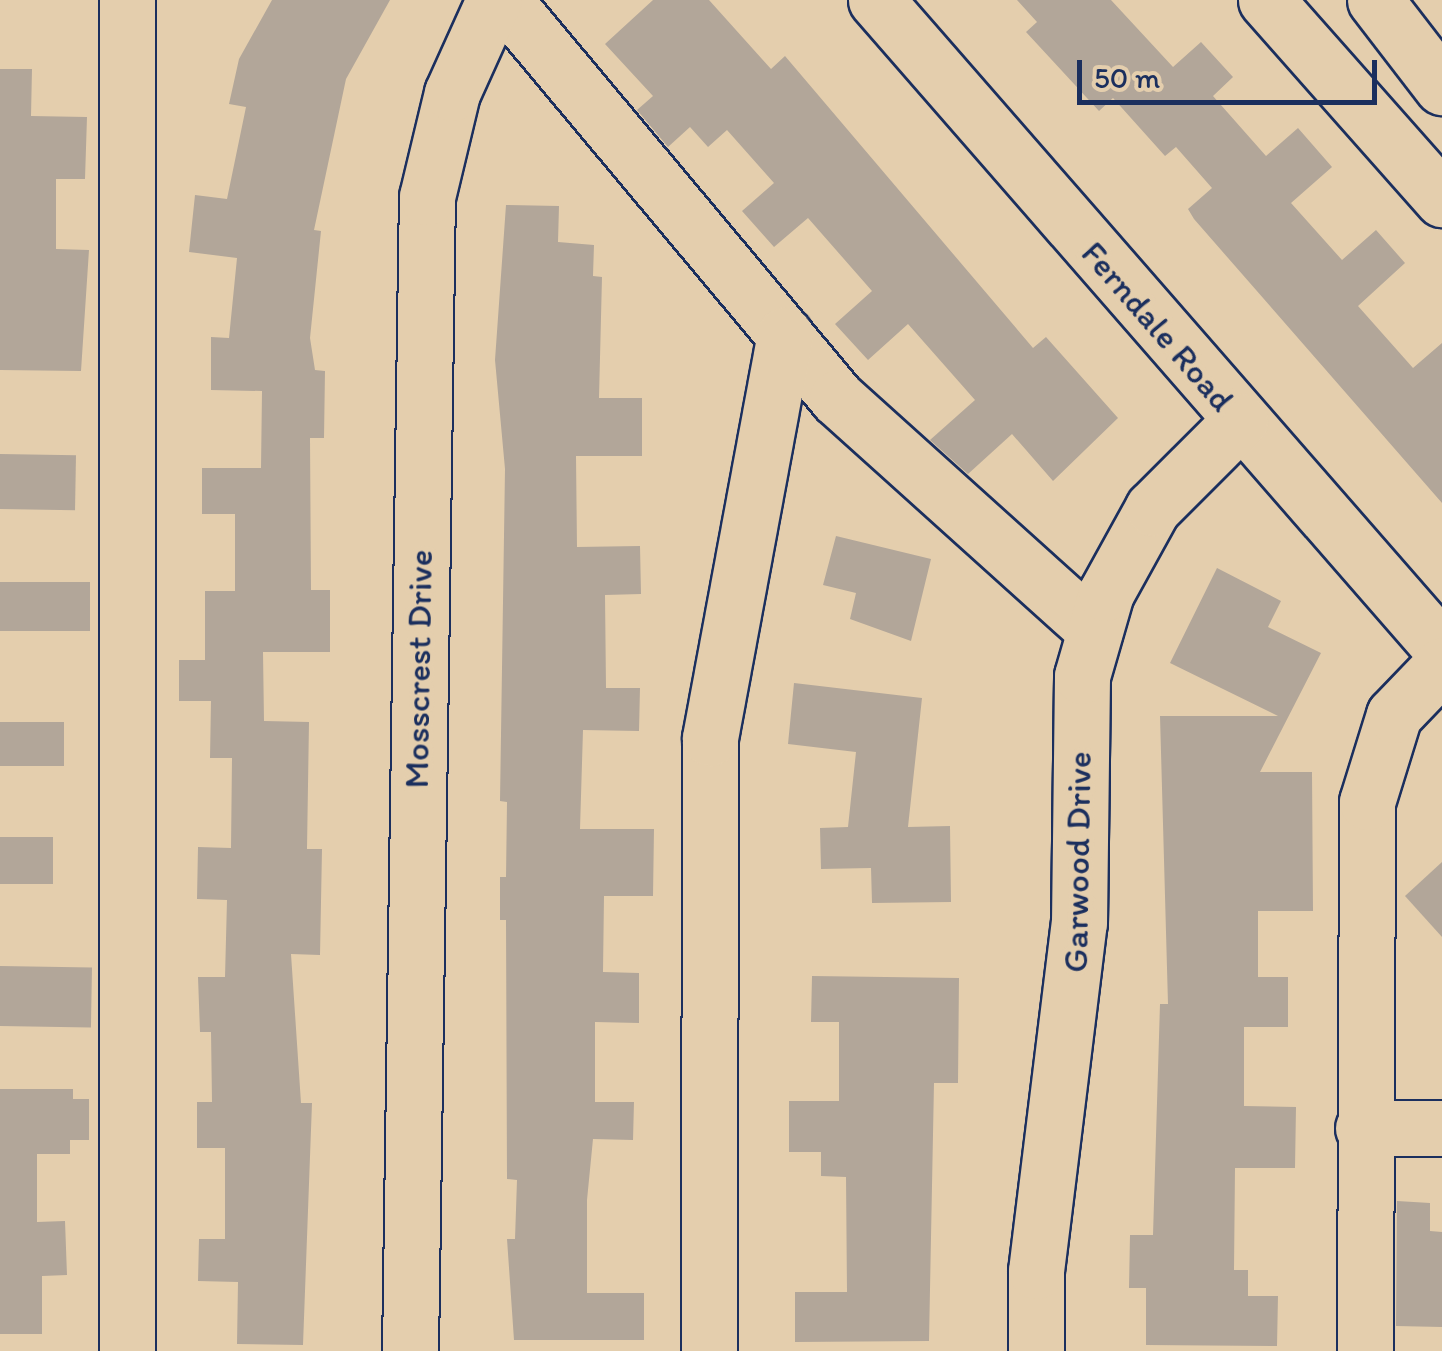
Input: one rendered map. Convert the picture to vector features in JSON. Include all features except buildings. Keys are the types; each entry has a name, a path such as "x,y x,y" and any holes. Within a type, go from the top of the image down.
{"street":[{"path":"127,0 127,1351"},
{"name":"Mosscrest Drive","path":"410,1351 427,198 452,93 494,0"},
{"path":"504,0 837,398 1095,630"},
{"name":"Ferndale Road","path":"876,0 1442,649"},
{"path":"1266,0 1442,199"},
{"path":"1374,0 1442,86"},
{"path":"709,1351 710,738 785,335"},
{"name":"Garwood Drive","path":"1036,1351 1036,1270 1071,1036 1082,676 1106,593 1153,508 1240,421"},
{"path":"1365,1351 1367,802 1394,715 1442,665"},
{"path":"1363,1128 1442,1128"}]}
